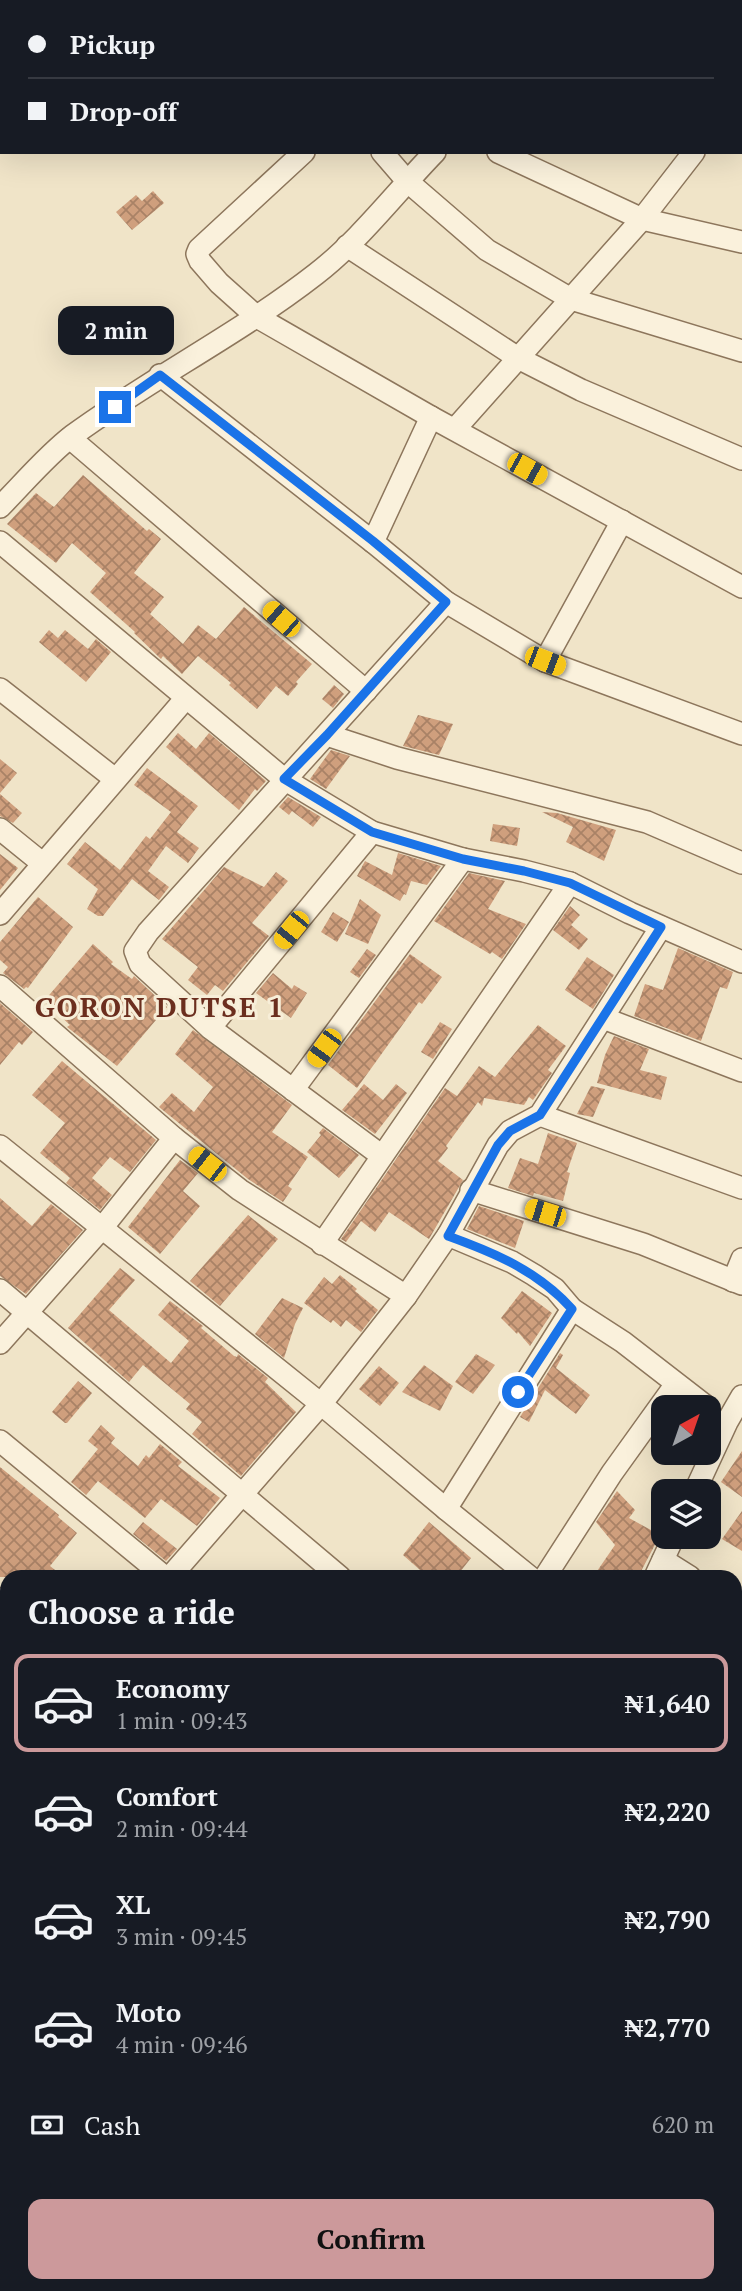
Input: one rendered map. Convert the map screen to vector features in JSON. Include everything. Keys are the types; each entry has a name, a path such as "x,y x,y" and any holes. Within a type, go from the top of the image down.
{"street":[{"path":"302,154 199,249 197,254 200,261 219,283 257,317 742,587"},
{"path":"384,154 407,181 487,250 571,299 742,351"},
{"path":"0,507 70,438 160,375 257,317 318,273 433,154"},
{"path":"502,154 642,219 742,242"},
{"path":"455,429 642,219 692,154"},
{"path":"347,246 518,358 581,390 742,459"},
{"path":"160,375 373,541 446,602 545,661 742,734"},
{"path":"373,541 431,416"},
{"path":"70,438 366,691"},
{"path":"545,661 622,521"},
{"path":"0,542 284,779 372,832 463,859 570,883 742,962"},
{"path":"382,1156 210,1028 140,964 135,951 148,932 284,779 446,602"},
{"path":"0,689 115,779"},
{"path":"0,914 186,698"},
{"path":"327,735 397,758 647,822 742,863"},
{"path":"0,829 42,863"},
{"path":"210,1028 372,832"},
{"path":"293,1090 463,859"},
{"path":"322,1244 570,883"},
{"path":"173,1570 321,1405 407,1296 448,1236 498,1145 510,1131 540,1115 661,927"},
{"path":"0,986 174,1138 240,1190 407,1296"},
{"path":"603,1018 742,1071"},
{"path":"540,1115 742,1187"},
{"path":"0,1343 102,1228 174,1138"},
{"path":"0,1146 521,1570"},
{"path":"471,1190 643,1244 738,1282 742,1259"},
{"path":"448,1236 512,1262 555,1289 572,1309 623,1342 691,1395"},
{"path":"0,1290 332,1570"},
{"path":"446,1510 572,1309"},
{"path":"550,1570 612,1473 676,1384"},
{"path":"701,1479 742,1396"},
{"path":"721,1418 742,1437"},
{"path":"0,1441 158,1570"},
{"path":"659,1569 668,1549"}],"building":[{"path":"153,191 164,203 132,230 116,212 136,195 142,201"},
{"path":"83,475 147,531 149,529 161,539 134,573 164,597 150,614 183,644 198,625 216,639 244,607 312,664 288,696 276,686 257,709 198,656 182,674 163,656 161,659 90,592 106,573 72,543 56,563 7,524 36,493 54,507"},
{"path":"49,630 58,638 65,630 88,649 96,639 111,652 86,682 39,642"},
{"path":"334,685 344,694 333,708 322,699"},
{"path":"418,715 453,724 439,755 403,746"},
{"path":"178,733 196,749 209,733 266,781 257,791 255,789 239,810 166,747"},
{"path":"331,750 350,756 326,789 310,779"},
{"path":"0,759 17,773 0,793"},
{"path":"147,768 198,806 177,832 199,848 188,863 166,846 148,871 169,887 159,900 132,879 103,916 98,916 87,909 98,889 67,864 85,842 120,870 146,836 150,839 171,812 134,785"},
{"path":"0,794 22,813 13,823 0,816"},
{"path":"288,797 321,817 313,827 292,811 289,815 279,807"},
{"path":"542,812 557,813 616,830 604,861 566,842 573,827"},
{"path":"493,824 520,828 517,846 490,841"},
{"path":"398,853 441,866 427,885 411,881 406,895 404,894 400,901 357,876 365,861 392,875"},
{"path":"0,854 18,868 0,890"},
{"path":"224,867 264,887 276,872 288,881 252,923 269,936 223,991 215,985 207,995 188,980 198,967 162,939"},
{"path":"469,873 505,881 488,909 526,924 502,959 434,921"},
{"path":"38,897 73,927 28,988 24,989 3,973 8,967 0,960 0,942"},
{"path":"360,899 381,915 368,944 345,934"},
{"path":"570,906 580,915 571,925 588,939 579,950 553,930"},
{"path":"333,912 349,922 337,942 321,932"},
{"path":"93,944 113,962 111,964 132,979 134,976 167,1007 117,1066 67,1027 70,1025 44,1001"},
{"path":"678,948 733,972 727,989 720,987 701,1041 634,1016 645,984 663,990"},
{"path":"367,949 376,955 359,978 350,972"},
{"path":"410,954 442,977 422,1004 419,1002 357,1088 328,1065"},
{"path":"587,957 614,975 593,1009 565,990"},
{"path":"273,973 292,989 294,985 307,993 291,1018 256,993"},
{"path":"0,1003 33,1032 22,1045 19,1042 0,1065"},
{"path":"440,1022 452,1029 433,1059 421,1052"},
{"path":"538,1025 566,1046 548,1070 552,1073 533,1100 529,1097 524,1105 484,1098 482,1106 478,1102 446,1146 448,1148 438,1161 463,1180 429,1239 389,1212 375,1232 361,1221 346,1242 341,1239 445,1088 457,1096 479,1066 495,1077"},
{"path":"193,1030 292,1105 272,1132 308,1157 288,1186 292,1189 283,1202 248,1179 159,1107 172,1093 194,1112 213,1087 175,1054"},
{"path":"614,1036 649,1049 640,1070 667,1077 661,1100 597,1083"},
{"path":"62,1061 156,1140 130,1172 110,1157 92,1178 112,1195 100,1210 66,1183 70,1178 40,1153 65,1123 32,1095"},
{"path":"364,1084 383,1100 396,1084 407,1093 375,1134 342,1110"},
{"path":"591,1086 605,1089 593,1117 577,1114"},
{"path":"323,1128 359,1155 339,1178 307,1152 321,1135 319,1133"},
{"path":"548,1133 577,1143 567,1172 570,1173 563,1201 508,1188 520,1158 538,1164"},
{"path":"180,1160 198,1173 183,1191 200,1206 160,1254 128,1227"},
{"path":"0,1198 32,1226 51,1204 83,1230 26,1294 0,1276"},
{"path":"479,1206 524,1221 515,1248 467,1229"},
{"path":"248,1215 278,1239 220,1306 190,1281"},
{"path":"120,1268 135,1280 109,1310 171,1363 189,1341 158,1315 170,1301 203,1326 201,1328 234,1356 237,1357 238,1354 268,1378 265,1382 296,1412 241,1476 192,1434 202,1422 186,1409 190,1404 143,1365 129,1382 68,1328"},
{"path":"340,1275 378,1310 361,1332 346,1320 341,1327 333,1320 331,1323 304,1303 324,1277 332,1284"},
{"path":"522,1291 552,1313 530,1346 501,1318"},
{"path":"282,1298 303,1308 284,1358 255,1334"},
{"path":"560,1353 563,1355 556,1368 590,1395 576,1414 545,1390 529,1422 520,1417"},
{"path":"476,1354 495,1365 473,1394 455,1382"},
{"path":"424,1365 453,1386 440,1411 402,1392"},
{"path":"379,1366 399,1383 380,1406 359,1389"},
{"path":"78,1381 92,1393 65,1423 52,1412"},
{"path":"101,1425 115,1438 111,1443 138,1466 146,1455 149,1458 160,1444 182,1462 178,1466 220,1498 197,1526 161,1499 145,1518 98,1481 86,1495 71,1482 98,1449 88,1441"},
{"path":"742,1451 742,1497 721,1482"},
{"path":"0,1467 77,1533 50,1566 55,1570 0,1570"},
{"path":"617,1491 635,1510 629,1518 651,1530 653,1549 642,1570 598,1570 615,1545 596,1522"},
{"path":"742,1511 742,1551 722,1539"},
{"path":"143,1522 177,1549 166,1561 133,1534"},
{"path":"429,1522 471,1558 462,1570 420,1570 403,1555"}],"district":[{"name":"GORON DUTSE 1","path":"160,1006"}],"route":[{"path":"115,407 160,375 373,541 446,602 284,779 372,832 463,859 570,883 661,927 540,1115 510,1131 498,1145 448,1236 512,1262 555,1289 572,1309 518,1392"}]}
